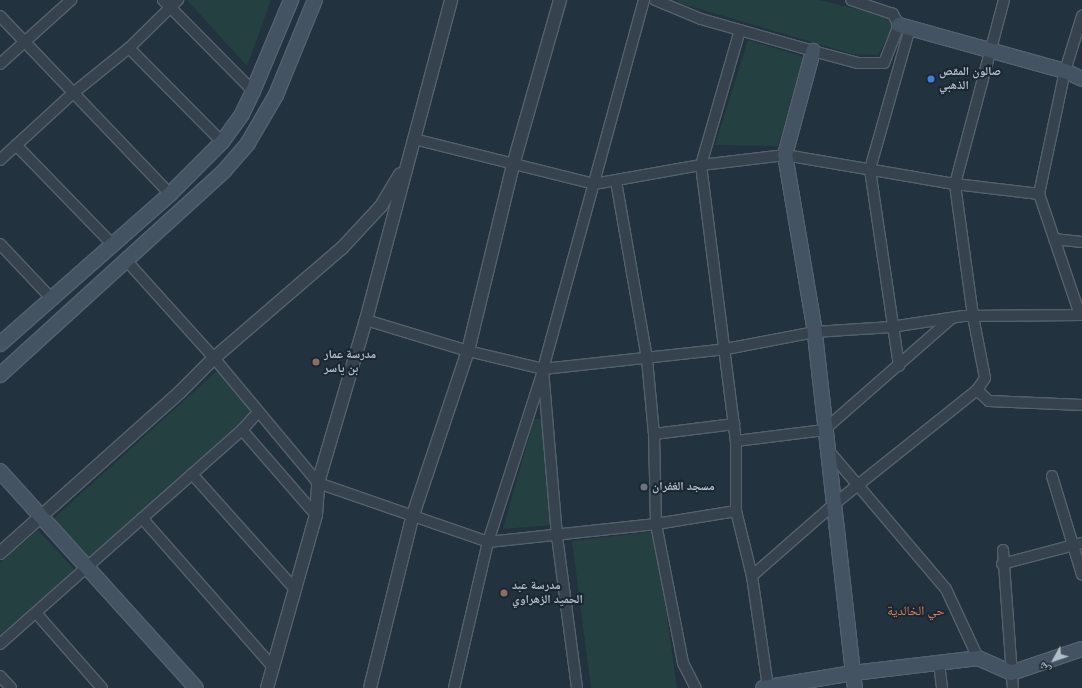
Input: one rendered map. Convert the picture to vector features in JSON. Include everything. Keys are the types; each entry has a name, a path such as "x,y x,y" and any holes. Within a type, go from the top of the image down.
{"main road":[{"path":"0,344 170,194 222,142 242,114 254,91 291,0"},
{"path":"0,375 125,259 224,171 248,143 276,95 315,0"},
{"path":"905,27 1065,71 1082,79"},
{"path":"813,52 785,155 815,332 824,430 854,688"},
{"path":"0,471 196,688"},
{"path":"765,688 852,673 978,658 1011,673 1082,649"}],"street":[{"path":"0,64 71,0"},
{"path":"163,0 254,91"},
{"path":"0,160 72,94 129,48 178,0"},
{"path":"267,688 316,515 318,483 366,320 451,0"},
{"path":"370,688 412,518 468,351 513,165 560,0"},
{"path":"454,688 488,542 543,369 644,0"},
{"path":"655,0 701,19 813,52 858,63 884,63 905,27"},
{"path":"851,0 893,14 905,27"},
{"path":"752,576 833,505 977,390 985,378 973,316 955,184 1004,0"},
{"path":"0,16 72,94 170,194"},
{"path":"366,320 468,351 543,369 647,359 726,349 815,332 891,326 952,318 973,316 1081,315 1038,194 1065,71 1082,16"},
{"path":"899,366 891,326 870,169 905,27"},
{"path":"740,30 701,164 726,349 736,441 736,511 752,576 765,688"},
{"path":"129,48 222,142"},
{"path":"414,139 513,165 594,184 701,164 785,155 955,184 1038,194"},
{"path":"16,145 113,245"},
{"path":"0,553 180,392 214,358 342,248 381,206 407,162"},
{"path":"616,180 647,359 654,434 656,524 683,663 696,688"},
{"path":"1054,238 1082,242"},
{"path":"0,244 52,299"},
{"path":"125,259 214,358 318,483 412,518 488,542 557,536 656,524 736,511"},
{"path":"736,441 824,430 899,366 952,318"},
{"path":"543,369 557,536 577,688"},
{"path":"977,390 989,401 1082,405"},
{"path":"0,644 242,430 258,412"},
{"path":"654,434 734,424"},
{"path":"242,430 316,515"},
{"path":"826,448 946,589 978,658"},
{"path":"192,474 295,589"},
{"path":"1052,476 1077,544 1082,575"},
{"path":"142,518 273,667"},
{"path":"1002,564 1077,544"},
{"path":"1003,550 1002,564 1013,688"},
{"path":"36,613 102,688"},
{"path":"939,663 942,688"},
{"path":"0,676 11,688"}],"green space":[{"path":"187,0 271,0 247,66"},
{"path":"676,0 819,0 887,16 893,27 878,55 852,54 679,3"},
{"path":"748,40 804,57 778,146 715,145"},
{"path":"219,369 256,412 88,560 54,518"},
{"path":"534,419 542,419 556,525 503,529"},
{"path":"38,530 75,570 0,635 0,563"},
{"path":"655,531 677,688 591,688 572,541"}],"place":[{"name":"صالون المقص الذهبي","path":"931,79"},
{"name":"مدرسة عمار بن ياسر","path":"316,362"},
{"name":"مسجد الغفران","path":"644,487"},
{"name":"مدرسة عبد الحميد الزهراوي","path":"504,593"}],"district":[{"name":"حي الخالدية","path":"916,611"}]}
